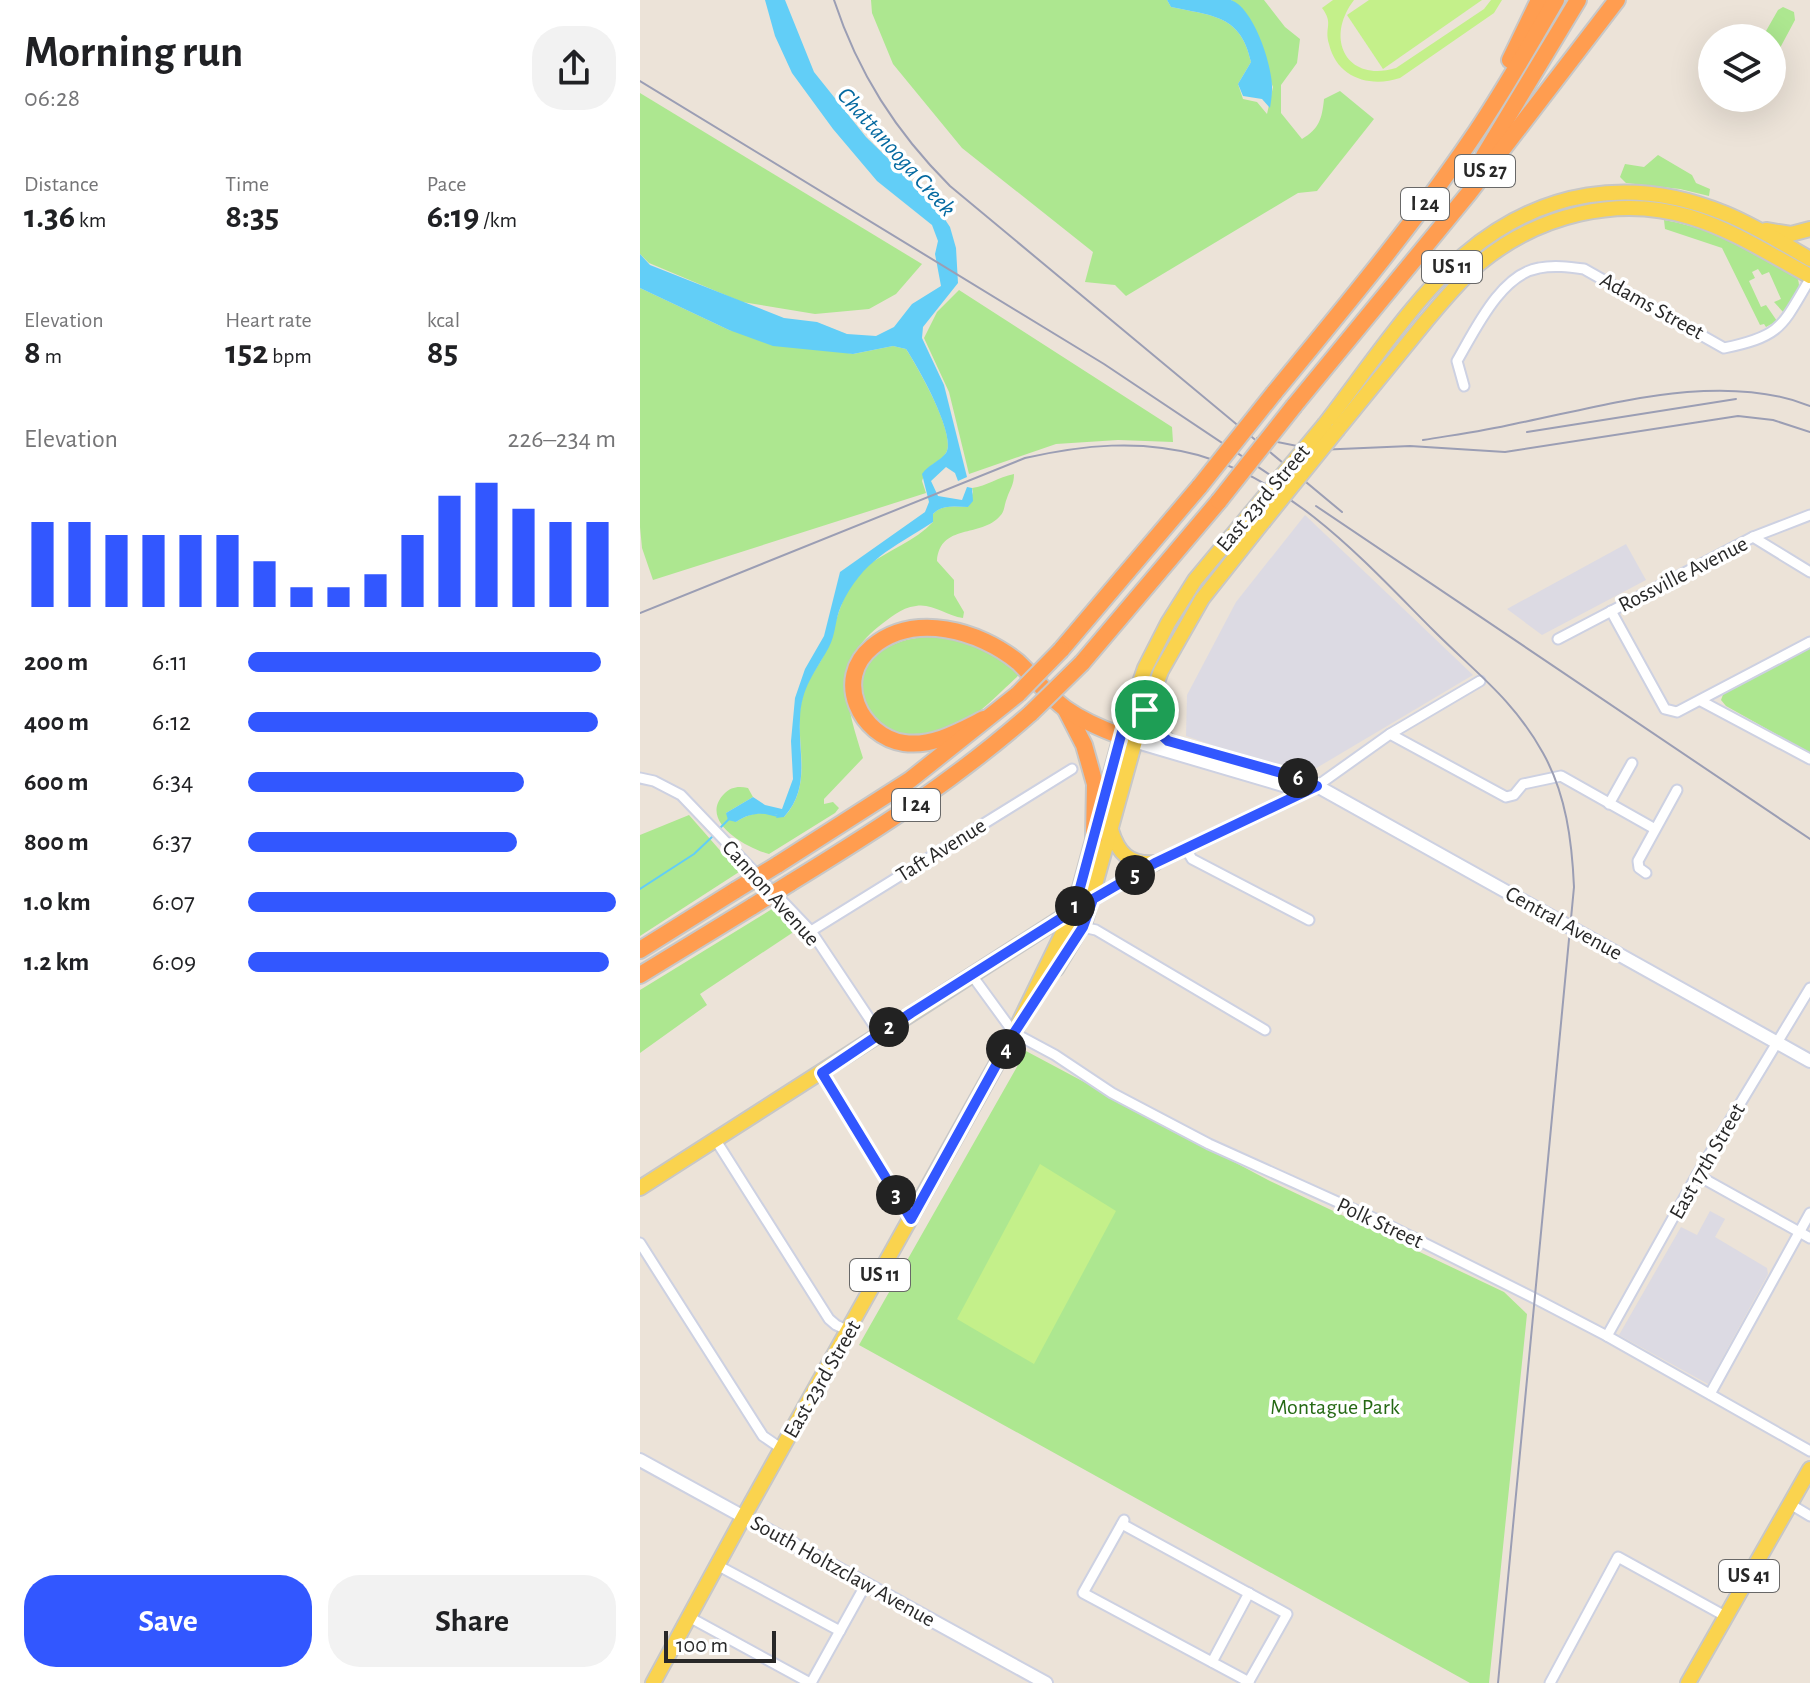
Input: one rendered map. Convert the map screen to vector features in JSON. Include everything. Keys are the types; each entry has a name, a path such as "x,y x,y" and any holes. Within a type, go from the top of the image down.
{"highway":[{"path":"1471,139 1539,0"},
{"name":"I 24","path":"640,950 910,780 1018,694 1061,650 1200,486 1412,221 1471,139 1556,0"},
{"name":"I 24","path":"640,975 909,810 972,764 1082,663 1219,501 1377,303 1477,167 1578,0"},
{"name":"US 27","path":"1377,303 1469,193 1617,0"},
{"path":"1588,36 1628,0"},
{"path":"984,719 953,735 930,742 905,743 875,731 863,719 854,701 853,681 861,658 872,647 902,632 933,627 954,630 976,638 1016,661 1065,708 1098,727 1129,734"},
{"path":"1065,708 1084,745 1095,784 1094,838"}],"main road":[{"name":"East 23rd Street","path":"1332,427 1435,285 1462,256 1503,225 1552,203 1580,195 1610,192 1668,195 1726,214 1757,229"},
{"name":"East 23rd Street","path":"1014,1033 1083,927 1111,830 1145,668 1168,623 1195,580 1256,518 1332,427 1478,264 1528,231 1583,212 1635,208 1689,217 1715,226 1810,278"},
{"name":"US 11","path":"1757,229 1791,234 1810,229"},
{"path":"1757,229 1810,259"},
{"name":"East 23rd Street","path":"653,1683 1014,1033 1074,910 1129,734 1145,710 1188,620 1256,518"},
{"path":"1145,710 1153,727 1168,741"},
{"name":"Central Avenue","path":"1129,734 1168,741 1296,777 1317,786 1810,1061"},
{"name":"Central Avenue","path":"1129,734 1283,785 1317,786"},
{"path":"640,1188 1074,910 1155,863 1317,786"},
{"path":"1111,830 1120,853 1133,861 1155,863"},
{"path":"1023,941 1049,943 1054,955"},
{"name":"South Holtzclaw Avenue","path":"640,1460 1046,1683"},
{"name":"US 41","path":"1688,1683 1810,1469"}],"street":[{"name":"Adams Street","path":"1464,386 1457,361 1477,326 1508,284 1536,268 1559,266 1584,269 1724,348 1752,342 1781,327 1810,278"},
{"name":"Rossville Avenue","path":"1558,639 1753,537 1810,515"},
{"path":"1753,537 1810,572"},
{"path":"1611,611 1665,709 1677,712 1810,642"},
{"path":"1317,786 1390,734 1480,681"},
{"path":"1701,701 1810,759"},
{"path":"1390,734 1506,797 1514,795 1523,784 1561,776 1655,829"},
{"path":"1609,804 1632,763"},
{"name":"Taft Avenue","path":"811,931 1072,769"},
{"name":"Cannon Avenue","path":"640,778 667,786 681,795 811,931 879,1033"},
{"path":"1646,873 1639,868 1638,861 1677,790"},
{"path":"1186,849 1192,859 1309,920"},
{"path":"1083,927 1096,930 1265,1030"},
{"name":"Polk Street","path":"971,974 1014,1033 1055,1055 1112,1093 1154,1116 1384,1223 1607,1336 1810,1451"},
{"name":"East 17th Street","path":"1607,1336 1697,1175 1810,988"},
{"path":"822,1073 911,1219"},
{"path":"715,1139 829,1319 849,1331"},
{"path":"1697,1175 1810,1238"},
{"path":"1710,1394 1810,1213"},
{"path":"640,1243 763,1436 782,1449"},
{"path":"1790,1504 1810,1516"},
{"path":"1123,1522 1249,1593 1287,1614 1248,1682 1083,1593 1123,1522"},
{"path":"1550,1683 1618,1557 1725,1616"},
{"path":"717,1565 840,1631"},
{"path":"689,1617 811,1683 866,1584"},
{"path":"1212,1662 1249,1593"}],"shaded area":[{"path":"1305,515 1473,675 1303,776 1186,736 1187,695 1236,602"},
{"path":"1626,544 1646,580 1542,635 1507,609"},
{"path":"1710,1211 1725,1219 1715,1237 1767,1268 1768,1274 1708,1384 1619,1335 1681,1227 1697,1235"}],"green space":[{"path":"871,0 1167,0 1171,7 1223,20 1240,35 1251,62 1238,84 1243,99 1257,102 1267,114 1273,87 1241,8 1231,0 1264,0 1285,27 1300,39 1297,63 1281,85 1281,113 1302,139 1319,123 1324,99 1340,91 1374,119 1317,191 1298,193 1126,296 1115,285 1085,282 1093,252 962,148 893,64 872,13"},
{"path":"1333,0 1354,0 1341,29 1345,54 1365,69 1379,71 1396,68 1484,9 1491,0 1502,0 1494,13 1400,78 1377,82 1356,78 1333,56 1328,22 1322,8"},
{"path":"1369,0 1482,0 1383,69 1347,15"},
{"path":"1783,7 1794,12 1795,20 1786,37 1786,24 1770,24"},
{"path":"640,93 922,264 896,294 869,309 815,314 742,302 649,263 640,254"},
{"path":"1658,155 1692,175 1696,183 1710,189 1709,196 1680,189 1626,183 1620,177 1625,164 1644,167"},
{"path":"1664,220 1716,235 1749,249 1796,276 1799,286 1784,313 1774,302 1781,299 1769,272 1762,275 1758,269 1752,272 1755,278 1749,281 1761,307 1766,305 1777,321 1766,327 1760,325 1722,248 1665,229"},
{"path":"640,288 729,330 853,354 893,346 906,349 934,401 948,444 946,453 925,474 922,481 926,493 653,580 642,548 640,527"},
{"path":"959,290 1172,427 1173,442 1118,440 1056,444 969,474 949,392 924,338 937,312"},
{"path":"1014,474 1000,516 983,527 953,536 940,549 937,561 954,580 954,595 964,612 963,618 928,606 905,609 878,627 863,641 854,656 847,688 852,722 863,758 824,799 824,804 833,802 839,808 769,854 749,846 728,832 717,814 718,804 729,790 748,788 753,797 726,813 736,822 759,813 784,817 794,803 801,773 800,711 803,695 828,646 851,584 868,565 926,529 937,511 949,507 968,507 972,488"},
{"path":"938,636 982,650 1019,675 976,714 956,727 915,736 890,730 872,716 863,697 863,676 875,656 900,642"},
{"path":"1810,646 1810,753 1726,706 1721,700 1724,692"},
{"path":"689,815 739,872 640,936 640,835"},
{"path":"772,909 795,931 700,994 707,1005 640,1053 640,990"},
{"name":"Montague Park","path":"1026,1051 1268,1180 1504,1292 1527,1314 1489,1683 1470,1683 859,1345"},
{"path":"1040,1164 1116,1211 1034,1364 957,1319"}],"water":[{"path":"765,0 785,0 814,72 866,137 934,203 950,227 956,248 958,283 923,327 922,338 944,385 967,477 958,481 955,473 946,467 931,481 938,496 962,500 967,487 972,488 973,501 968,507 949,507 937,511 933,514 933,522 880,556 849,590 831,642 803,698 798,794 784,817 756,814 736,822 728,820 726,813 753,797 765,805 782,809 793,779 791,741 795,698 805,669 824,636 840,572 925,512 929,502 922,474 946,453 948,444 934,401 906,349 893,346 853,354 773,346 729,330 640,288 640,254 650,265 784,318 817,322 847,334 876,336 894,327 912,304 941,286 935,254 938,241 932,225 877,181 833,129 792,73 775,36"},
{"path":"1167,0 1231,0 1239,5 1254,26 1266,53 1272,91 1270,108 1262,99 1243,96 1238,84 1251,62 1240,35 1232,26 1212,16 1171,7"}],"waterway":[{"path":"761,812 778,816"},
{"path":"720,828 730,818"},
{"path":"640,889 694,854 713,836"}],"railway":[{"path":"834,0 855,52 881,100 912,144 950,186 1342,512"},
{"path":"640,81 1104,364 1276,479"},
{"path":"1423,440 1624,401 1701,391 1739,391 1775,396 1810,406"},
{"path":"1527,432 1736,399"},
{"path":"1257,438 1317,450 1410,446 1505,452 1738,416 1773,420 1810,432"},
{"path":"640,613 1025,458 1090,447 1155,447 1198,455 1233,468 1298,505 1355,552 1519,717 1543,753 1557,785 1572,852 1574,887 1498,1683"},
{"path":"1316,506 1810,839"}],"route":[{"path":"1145,710 1153,727 1168,741 1296,777 1317,786 1155,863 1093,899 1083,927 1014,1033 911,1219 822,1073 879,1033 1074,910 1123,728 1138,732 1145,710"}],"water label":[{"name":"Chattanooga Creek","path":"896,152"}]}
